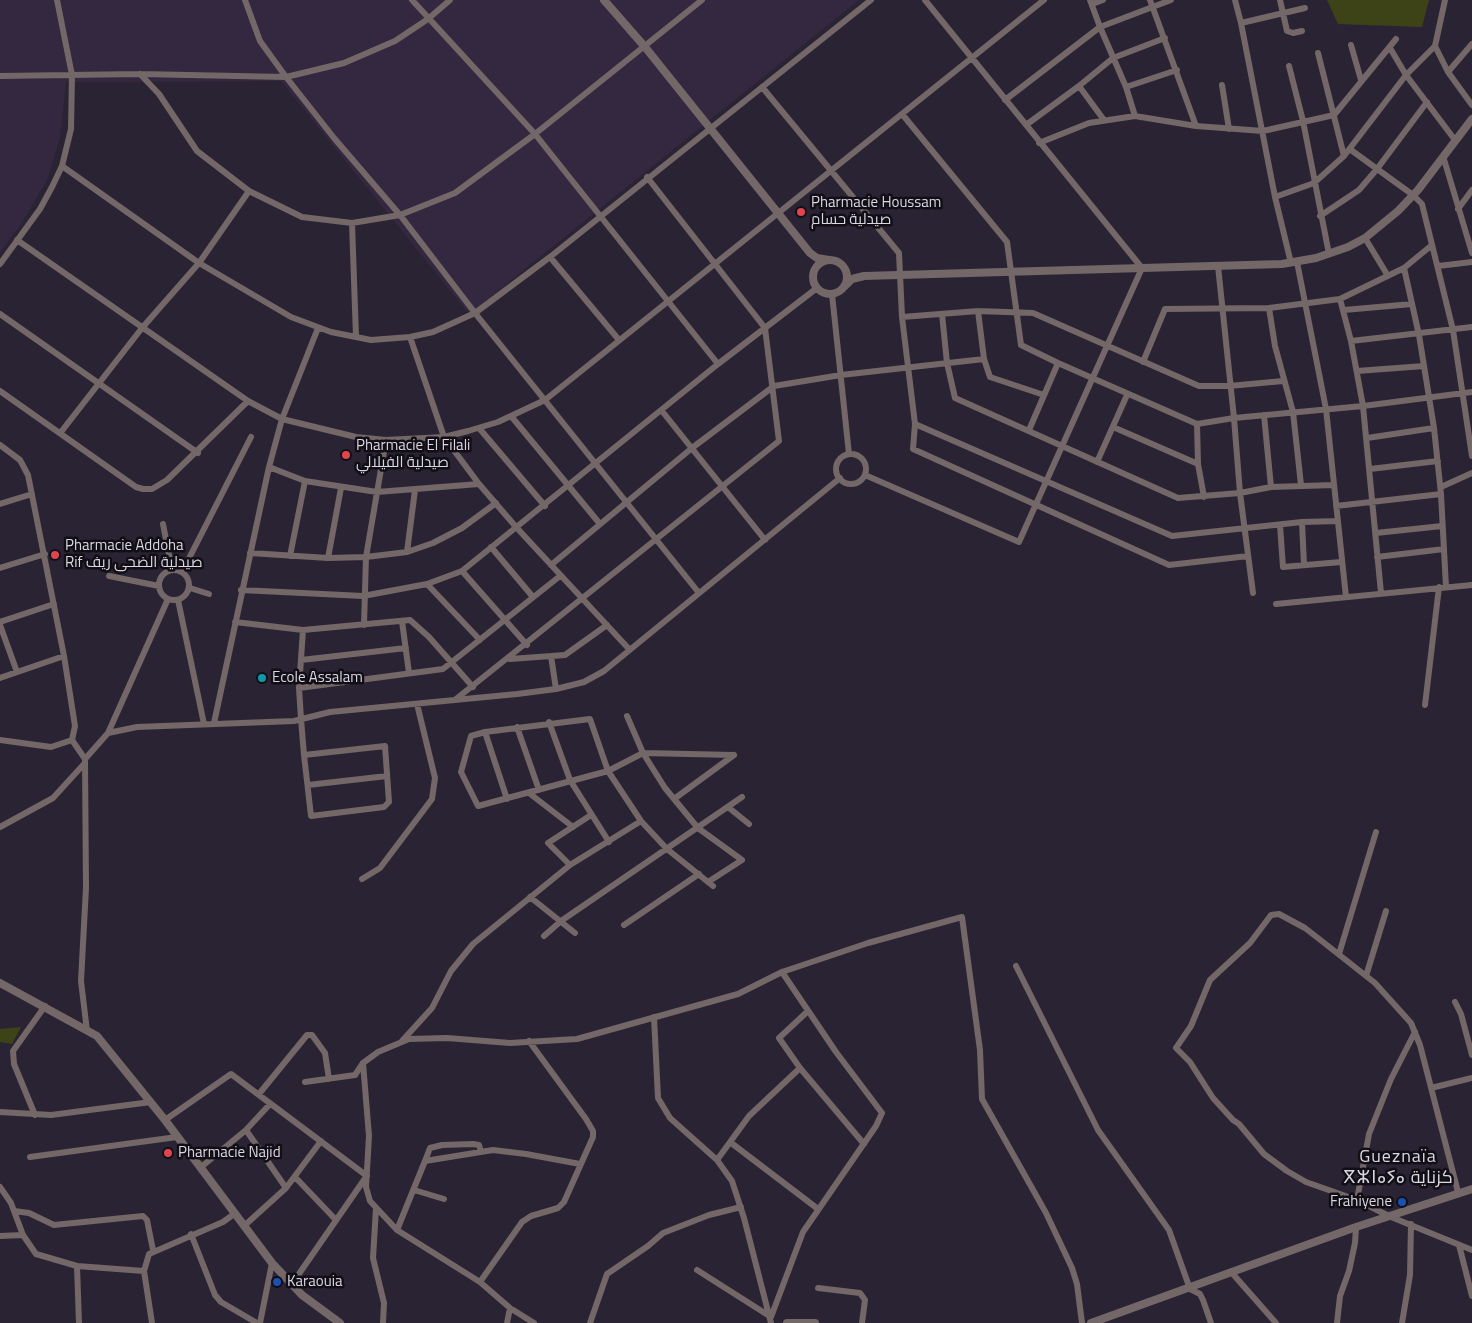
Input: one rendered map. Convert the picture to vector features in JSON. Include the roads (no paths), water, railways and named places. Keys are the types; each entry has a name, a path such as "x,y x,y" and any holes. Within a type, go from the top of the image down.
{"street":[{"path":"0,264 40,209 62,166 71,129 72,75 57,0"},
{"path":"245,0 260,41 286,77 334,138 400,214 475,313 596,463 654,540 699,593"},
{"path":"412,0 535,134 718,364"},
{"path":"0,76 140,74 286,77 344,63 395,41 428,19 450,0"},
{"path":"604,0 711,128 810,253 821,259 838,262 844,268 864,276"},
{"path":"140,74 159,94 197,151 249,190 302,217 352,223 400,214 455,194 535,134 702,0"},
{"path":"62,166 199,263 292,317 318,328 356,337 389,340 410,337 433,332 475,313 550,256 599,215 871,0"},
{"path":"925,0 1142,268"},
{"path":"18,240 248,400 282,419 356,437 386,440 444,437 479,428 511,416 544,400 973,59 1044,0"},
{"path":"1103,0 1091,2 1126,87 1135,116"},
{"path":"1006,100 1100,27 1152,3 1172,0"},
{"path":"1235,0 1275,197 1305,304 1326,409 1346,598"},
{"path":"1280,0 1282,13 1290,32 1302,31"},
{"path":"1275,197 1314,184 1350,150 1406,75 1435,46 1446,0"},
{"path":"1152,3 1196,126"},
{"path":"1241,23 1305,8"},
{"path":"1026,125 1113,58 1165,38"},
{"path":"1039,143 1089,123 1135,116 1196,126 1263,131 1334,115 1396,39"},
{"path":"1448,72 1472,44"},
{"path":"1350,45 1361,80"},
{"path":"1435,46 1448,72 1472,105"},
{"path":"1390,48 1406,75 1455,140"},
{"path":"1318,54 1344,156"},
{"path":"1289,66 1303,121 1320,216 1329,254"},
{"path":"1126,87 1177,70"},
{"path":"1079,86 1104,120"},
{"path":"1222,86 1229,129"},
{"path":"762,87 899,253 902,317 916,424 913,449 1169,564 1248,556"},
{"path":"1320,216 1359,190 1427,102"},
{"path":"902,114 1007,242 1021,345 1127,395 1197,424 1234,418 1363,406 1472,392"},
{"path":"810,253 814,284 827,294 832,294 852,279 864,276 1218,266 1294,262 1329,254 1365,238 1398,211 1413,195 1472,119"},
{"path":"1350,150 1413,195 1422,204 1453,330 1472,456"},
{"path":"1443,156 1472,249"},
{"path":"455,700 527,645 654,540 779,441 774,386 765,328 647,178"},
{"path":"61,432 142,328 199,263 249,190"},
{"path":"1458,209 1472,190"},
{"path":"352,223 356,337"},
{"path":"1365,238 1388,276"},
{"path":"1143,362 1165,309 1269,308 1340,299 1404,268 1432,245"},
{"path":"550,256 619,340"},
{"path":"814,273 819,264 829,260"},
{"path":"1438,266 1472,262"},
{"path":"1218,266 1240,493 1253,593"},
{"path":"844,268 847,276 845,286"},
{"path":"865,475 1019,542 1142,268"},
{"path":"1404,268 1419,335 1434,428 1441,490 1444,549 1442,587 1425,705"},
{"path":"241,590 363,596 427,584 462,571 718,364 817,288"},
{"path":"832,294 849,454"},
{"path":"1340,299 1352,341 1363,406 1381,593"},
{"path":"1344,310 1412,304"},
{"path":"1269,308 1283,381 1293,412 1302,485"},
{"path":"902,317 978,311 1033,312 1199,386 1229,386 1283,381"},
{"path":"978,311 984,359 990,377 1044,395"},
{"path":"0,314 198,452"},
{"path":"942,314 947,363 955,398 1178,498 1240,493 1271,487 1334,485"},
{"path":"1352,341 1419,335 1472,327"},
{"path":"214,723 241,590 269,467 282,419 318,328"},
{"path":"410,337 444,437 479,484 516,527 629,649"},
{"path":"551,565 625,501 774,386 841,375 984,359"},
{"path":"1028,430 1058,363"},
{"path":"1357,371 1424,366"},
{"path":"0,391 61,432 136,487 143,489 152,489 160,485 198,452 248,400"},
{"path":"1096,462 1127,395"},
{"path":"662,411 765,540"},
{"path":"1264,415 1271,487"},
{"path":"511,416 600,524"},
{"path":"916,424 1172,536 1280,526 1302,522 1338,521"},
{"path":"1197,424 1198,464 1204,497"},
{"path":"1113,427 1198,464"},
{"path":"479,428 544,506"},
{"path":"1367,438 1434,428"},
{"path":"182,572 250,437"},
{"path":"364,625 363,596 366,557 386,440"},
{"path":"2,448 20,460 25,467 45,554 64,656 75,726 72,740 84,762 86,888 81,982 87,1031"},
{"path":"849,454 858,455 864,462 865,475 853,483 840,478 836,468 838,463 849,454"},
{"path":"1370,470 1438,461"},
{"path":"269,467 305,481 377,492 479,484"},
{"path":"1336,506 1373,502 1441,490 1472,473"},
{"path":"108,733 137,728 300,719 330,712 556,689 584,682 604,671 840,478"},
{"path":"290,556 305,481"},
{"path":"328,558 341,488"},
{"path":"407,552 415,490"},
{"path":"0,504 32,494"},
{"path":"250,553 328,558 366,557 407,552 433,544 462,528 496,504"},
{"path":"1302,522 1304,565"},
{"path":"163,524 172,570"},
{"path":"1280,526 1283,567 1341,562"},
{"path":"1376,533 1442,526"},
{"path":"490,547 533,596"},
{"path":"1378,557 1444,549"},
{"path":"0,568 45,554"},
{"path":"172,570 182,572 188,579 190,588 186,596 178,600 168,599 160,591 159,586 163,576 172,570"},
{"path":"462,571 527,645"},
{"path":"110,576 159,586"},
{"path":"299,688 443,669 560,576"},
{"path":"427,584 480,640"},
{"path":"1276,604 1472,585"},
{"path":"190,588 210,594"},
{"path":"0,827 53,798 108,733 168,599"},
{"path":"178,600 204,724"},
{"path":"0,622 54,604"},
{"path":"235,622 303,630 410,620 429,636 473,687"},
{"path":"402,621 409,673"},
{"path":"509,659 565,655 606,624"},
{"path":"0,625 17,672"},
{"path":"303,630 299,688 300,719 304,755 308,785 311,816 384,807 389,802 385,746 304,755"},
{"path":"301,660 406,648"},
{"path":"0,678 64,656"},
{"path":"551,656 556,689"},
{"path":"362,879 380,868 432,799 435,778 417,704"},
{"path":"627,716 643,753 674,799 698,828 742,860 711,884 667,849 641,821 608,771 590,719 549,722 471,736 461,772 478,806 608,771 643,753 734,755 674,799"},
{"path":"549,722 570,781 609,842"},
{"path":"516,727 539,790"},
{"path":"485,732 507,799"},
{"path":"0,740 51,747 72,740"},
{"path":"308,785 387,776"},
{"path":"528,793 573,827"},
{"path":"544,936 561,921 742,798"},
{"path":"728,807 749,824"},
{"path":"570,865 548,843 591,815"},
{"path":"401,1042 432,1008 451,971 465,952 570,865 641,821"},
{"path":"1338,954 1376,832"},
{"path":"624,926 699,874"},
{"path":"530,897 576,933"},
{"path":"1366,976 1386,911"},
{"path":"1458,1192 1415,1032 1375,983 1305,928 1279,914 1270,915 1250,943 1210,980 1191,1026 1176,1048 1190,1062 1214,1098 1264,1154 1306,1182 1357,1200 1392,1217 1472,1250"},
{"path":"305,1082 355,1075 363,1063 385,1048 401,1042 434,1038 510,1043 577,1039 738,994 782,972 868,943 962,917 980,1050 982,1099 1046,1213 1072,1268 1077,1284 1082,1323"},
{"path":"1016,966 1098,1130 1168,1230 1190,1289 1200,1294 1211,1323"},
{"path":"771,1320 797,1244 818,1209 864,1144 882,1113 782,972"},
{"path":"0,983 97,1036 165,1120 272,1263 316,1306 340,1323"},
{"path":"1456,1002 1472,1056"},
{"path":"35,1115 14,1064 13,1051 45,1006"},
{"path":"808,1011 779,1038 800,1068 864,1144"},
{"path":"654,1017 658,1098 670,1118 717,1160 732,1181 771,1320"},
{"path":"1357,1200 1369,1134 1391,1079 1415,1032"},
{"path":"259,1094 307,1035 312,1035 325,1053 329,1079"},
{"path":"480,1282 522,1222 531,1216 558,1208 564,1202 593,1137 593,1131 529,1041"},
{"path":"363,1063 369,1136 366,1187 368,1196 376,1208 397,1230 480,1282 510,1308 534,1323"},
{"path":"717,1160 749,1116 800,1068"},
{"path":"165,1120 228,1074 233,1075 367,1176"},
{"path":"1431,1088 1472,1078"},
{"path":"0,1112 51,1115 151,1102"},
{"path":"200,1168 246,1130 270,1104"},
{"path":"246,1130 286,1188"},
{"path":"30,1157 177,1137"},
{"path":"244,1226 286,1188 321,1141"},
{"path":"730,1142 818,1209"},
{"path":"397,1230 430,1148 442,1145 473,1144 478,1145 481,1152"},
{"path":"425,1161 481,1152 508,1151 580,1164"},
{"path":"292,1284 367,1176"},
{"path":"294,1177 336,1220"},
{"path":"0,1186 14,1211 23,1235 36,1254 76,1266 144,1271"},
{"path":"1091,1323 1190,1289 1356,1227 1392,1217 1458,1192 1472,1189"},
{"path":"414,1190 444,1199"},
{"path":"376,1208 373,1258 384,1303 383,1323"},
{"path":"590,1323 607,1274 648,1246 663,1233 709,1215 741,1208"},
{"path":"14,1211 29,1213 54,1225 143,1216 147,1220 153,1250"},
{"path":"152,1323 144,1271 148,1254 153,1250 223,1222 234,1214"},
{"path":"1402,1323 1410,1275 1411,1224"},
{"path":"1337,1323 1340,1296 1349,1272 1356,1227"},
{"path":"191,1234 216,1295 221,1302 259,1323 272,1263"},
{"path":"0,1236 23,1235"},
{"path":"1459,1245 1472,1296"},
{"path":"76,1266 79,1323"},
{"path":"697,1270 771,1320"},
{"path":"1232,1273 1276,1323"},
{"path":"818,1288 860,1293 864,1300 862,1323"},
{"path":"507,1323 510,1308"},
{"path":"787,1323 815,1323"}],"place":[{"name":"Pharmacie Houssam صيدلية حسام","path":"801,212"},
{"name":"Pharmacie El Filali صيدلية الفيلالي","path":"346,455"},
{"name":"Pharmacie Addoha Rif صيدلية الضحى ريف","path":"55,555"},
{"name":"Ecole Assalam","path":"262,678"},
{"name":"Pharmacie Najid","path":"168,1153"},
{"name":"Frahiyene","path":"1402,1202"},
{"name":"Karaouia","path":"277,1282"}],"district":[{"name":"Gueznaïa ⴳⵣⵏⴰⵢⴰ كزناية","path":"1398,1168"}]}
